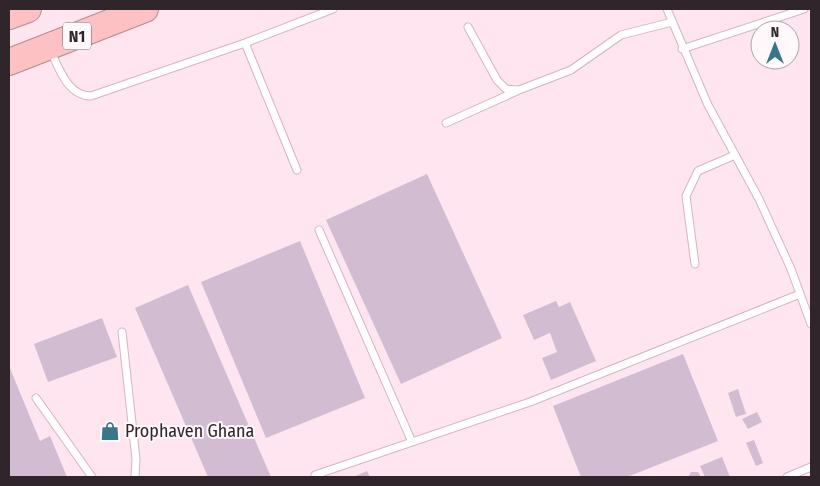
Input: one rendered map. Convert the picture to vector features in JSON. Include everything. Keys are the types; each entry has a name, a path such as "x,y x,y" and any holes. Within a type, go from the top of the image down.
{"highway":[{"path":"9,16 28,9"},
{"name":"N1","path":"9,62 144,9"}],"lane":[{"path":"48,47 65,80 75,92 82,96 91,96 245,43 333,9"},
{"path":"667,9 682,49 708,105 759,198 811,324"},
{"path":"682,49 804,9"},
{"path":"446,124 519,90 572,70 622,35 672,22"},
{"path":"468,27 497,80 506,89 519,90"},
{"path":"245,43 297,170"},
{"path":"694,264 686,196 698,172 735,155"},
{"path":"319,230 412,442"},
{"path":"315,475 530,402 800,294"},
{"path":"122,332 136,460 135,477"},
{"path":"36,398 92,477"},
{"path":"787,477 811,467"}],"building":[{"path":"427,174 502,338 401,384 326,220"},
{"path":"300,241 365,398 266,438 201,282"},
{"path":"188,285 271,477 208,477 135,308"},
{"path":"556,301 559,307 570,302 596,361 551,380 542,358 557,352 550,333 534,340 523,315"},
{"path":"102,318 117,357 48,382 34,344"},
{"path":"683,354 718,441 627,477 581,477 553,406"},
{"path":"9,366 40,441 50,436 67,477 9,477"},
{"path":"738,389 746,414 736,417 728,393"},
{"path":"757,412 762,422 748,429 742,419"},
{"path":"754,440 763,463 756,466 746,443"},
{"path":"722,457 730,477 705,477 700,466"},
{"path":"367,471 370,477 353,477"},
{"path":"691,472 698,472 701,477 688,477"}],"place":[{"name":"Prophaven Ghana","path":"110,431"}]}
